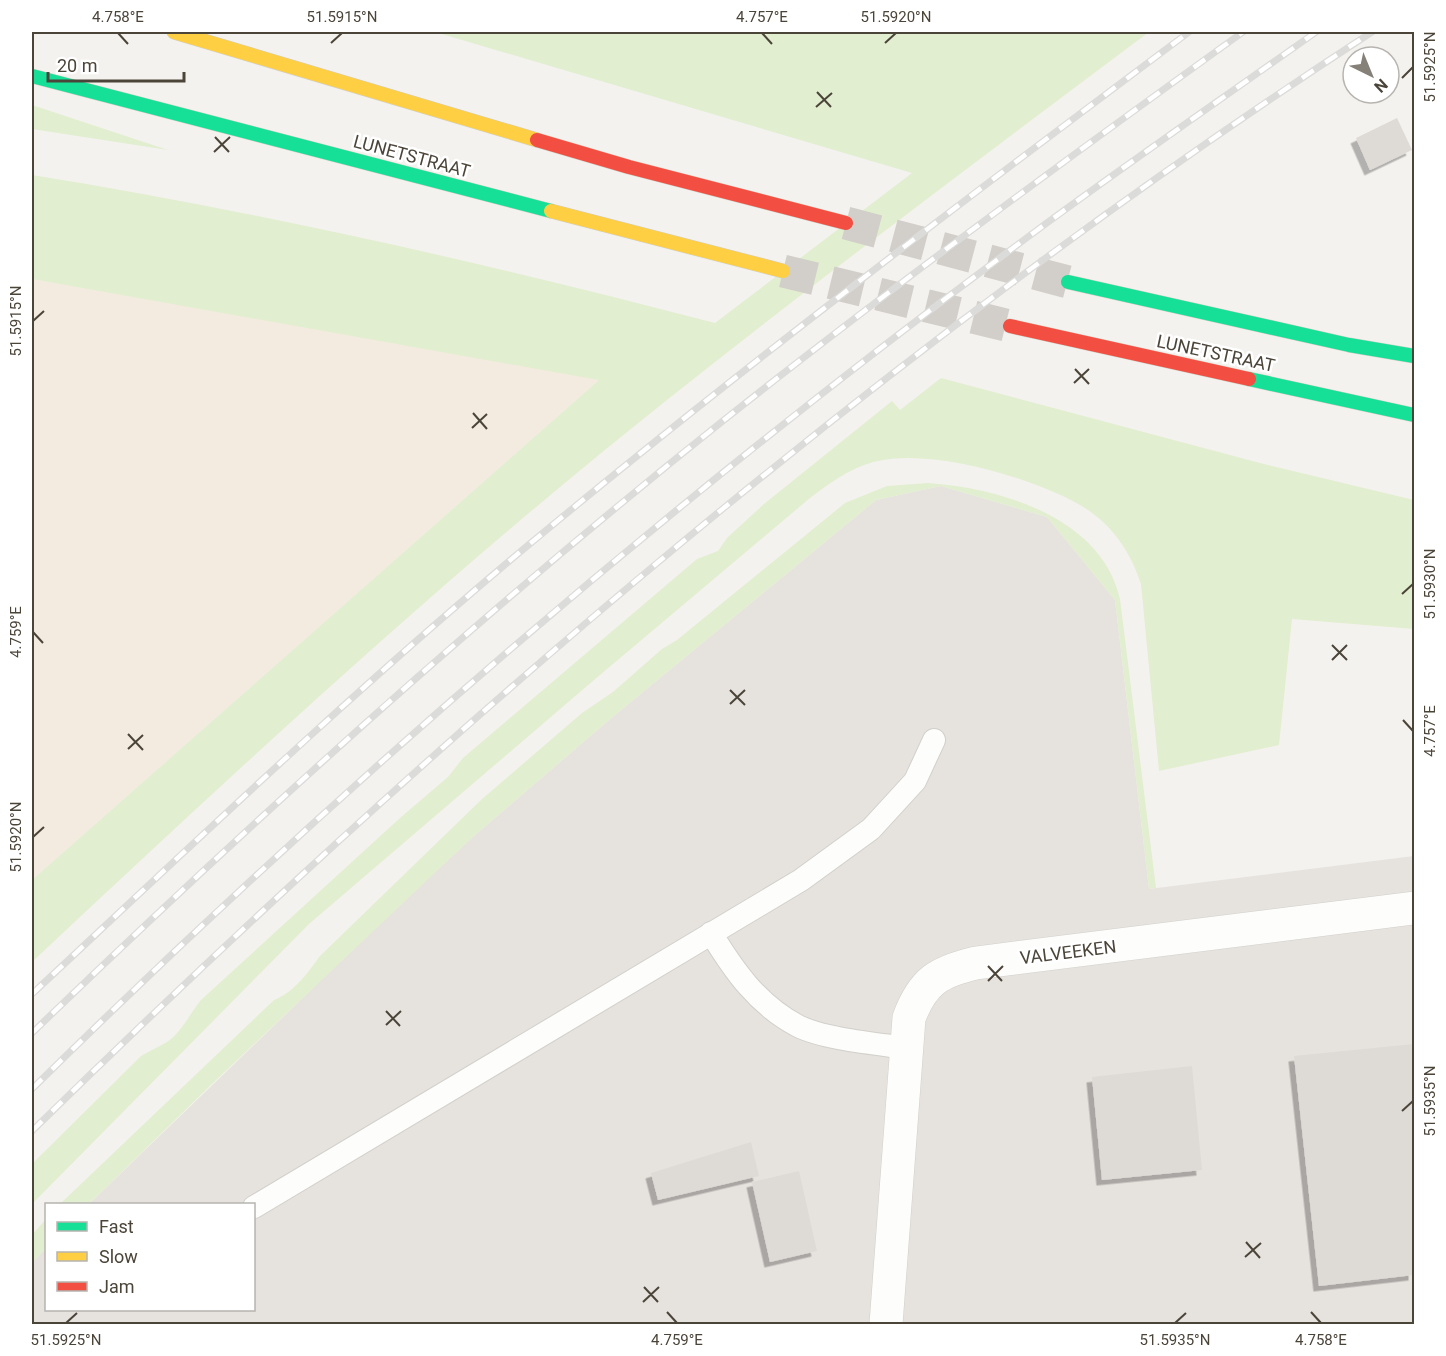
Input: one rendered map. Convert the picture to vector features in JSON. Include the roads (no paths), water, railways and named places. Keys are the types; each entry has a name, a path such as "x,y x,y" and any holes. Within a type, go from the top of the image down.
{"main road":[{"path":"174,32 630,166 846,223"},
{"name":"LUNETSTRAAT","path":"32,76 783,271"},
{"name":"LUNETSTRAAT","path":"1068,282 1338,343 1414,356"},
{"name":"LUNETSTRAAT","path":"1010,326 1414,415"}],"street":[{"name":"VALVEEKEN","path":"886,1324 909,1018 917,997 931,980 953,968 1414,909"}],"lane":[{"path":"255,1206 801,880 871,829 915,781 934,740"},
{"path":"711,933 732,968 758,999 799,1027 855,1041 907,1047"}],"tunnel":[{"path":"846,223 1068,282"},
{"path":"783,271 1010,326"}],"railway":[{"path":"32,994 341,708 532,542 775,347 1189,32"},
{"path":"32,1033 200,874 371,718 634,493 724,420 916,272 1243,32"},
{"path":"32,1089 272,861 394,751 646,536 904,330 1036,231 1316,32"},
{"path":"32,1131 347,833 675,548 844,412 1016,280 1192,153 1372,32"}]}
